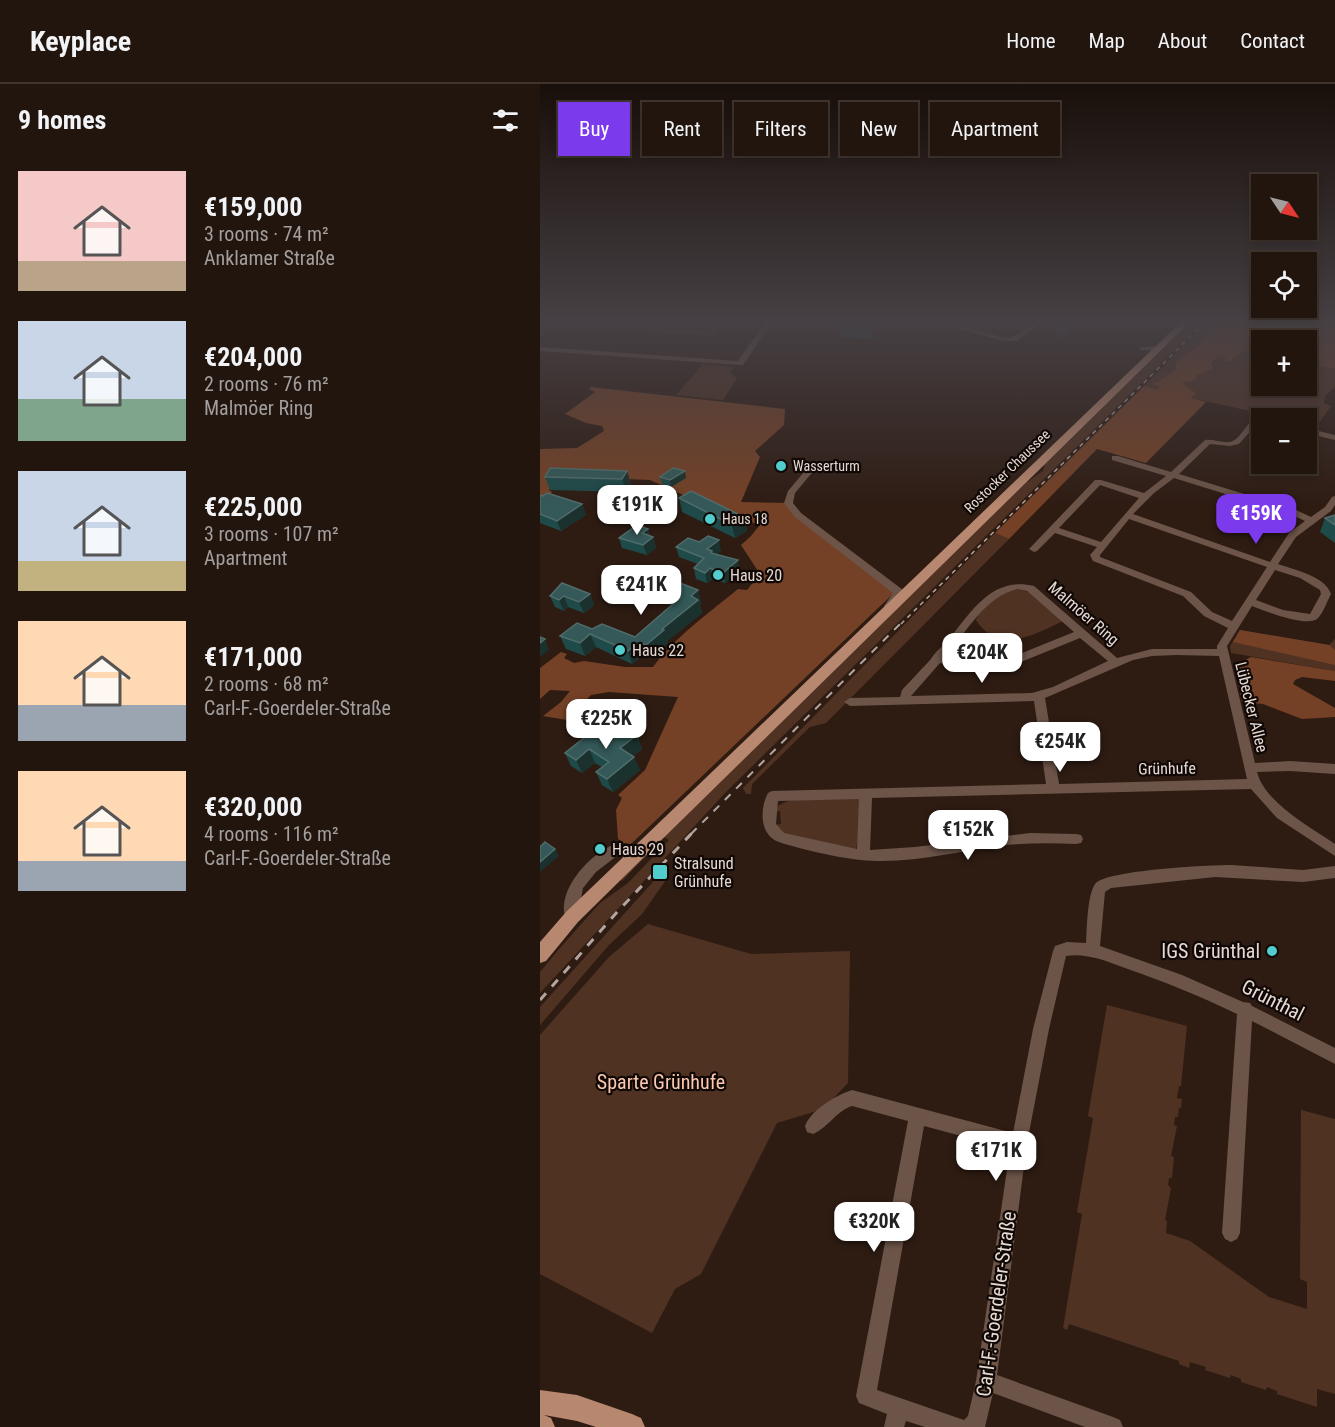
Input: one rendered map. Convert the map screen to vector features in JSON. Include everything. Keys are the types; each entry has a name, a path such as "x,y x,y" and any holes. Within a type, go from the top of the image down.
{"main road":[{"name":"Rostocker Chaussee","path":"540,955 572,917 633,857 1124,382"},
{"path":"540,1402 578,1408 632,1427"}],"street":[{"path":"1233,626 1208,614 1191,597 1180,591 1100,562 1095,555 1159,484 1173,475 1208,442 1232,443 1237,441 1251,422"},
{"path":"1317,433 1335,438"},
{"path":"1115,458 1293,512 1310,520"},
{"name":"Rostocker Chaussee","path":"812,468 791,493 788,503 798,515 899,592 875,624"},
{"path":"1034,549 1101,479 1146,497"},
{"name":"Lübecker Allee","path":"1254,784 1222,653 1224,641 1292,535 1328,509 1335,499"},
{"path":"1129,516 1303,576 1324,588 1326,594 1314,616 1304,618 1249,602"},
{"path":"1053,529 1103,546"},
{"name":"Malmöer Ring","path":"905,700 906,693 982,605 1016,585 1030,588 1115,662"},
{"path":"936,658 948,663 1016,660 1082,633"},
{"name":"Malmöer Ring","path":"849,702 1039,696 1115,662 1147,653 1222,653"},
{"path":"1039,696 1053,788"},
{"path":"1250,768 1290,766 1335,769"},
{"path":"1254,784 1281,814 1335,851"},
{"name":"Grünhufe","path":"1076,839 1027,839 891,855 836,853 780,837 772,832 769,825 772,796 1254,784"},
{"path":"863,854 866,793"},
{"path":"1092,951 1098,891 1101,886 1109,882 1216,871 1295,878 1335,872"},
{"name":"Grünthal","path":"1058,956 1060,951 1068,947 1092,951 1152,970 1245,1008 1335,1056"},
{"name":"Carl-F.-Goerdeler-Straße","path":"971,1427 977,1422 986,1381 1019,1143 1058,956"},
{"path":"1231,1233 1245,1008"},
{"path":"813,1126 840,1102 852,1098 1019,1143"},
{"path":"917,1116 866,1396 897,1418 957,1427"},
{"path":"986,1381 1113,1427"}],"green space":[{"path":"688,382 735,382 723,400 676,395"},
{"path":"1130,382 1143,382 726,792 540,993 540,972 560,948 600,903 628,883 669,840 664,837 622,881 619,879 1026,483 1043,471 1045,464"},
{"path":"1148,382 1160,382 1157,389 1144,386"},
{"path":"1251,382 1251,396 1317,396 1317,382 1335,382 1335,387 1325,396 1324,403 1331,406 1317,426 1317,408 1251,408 1251,411 1191,398 1196,393 1181,383"},
{"path":"995,533 1009,539 826,723 810,727 752,784 751,794 746,794 743,788"},
{"path":"1020,589 1028,592 1063,621 1040,632 1017,639 995,637 985,631 976,620 983,609 1001,596"},
{"path":"1240,630 1329,645 1335,639 1335,671 1231,653 1230,646"},
{"path":"826,796 861,797 864,811 856,849 783,834 772,825 781,824 780,811 772,812 779,805 789,801"},
{"path":"661,873 668,877 642,914 609,945 540,1025 540,1007"},
{"name":"Sparte Grünhufe","path":"648,924 751,954 850,951 848,1083 823,1109 777,1123 701,1274 675,1289 652,1333 540,1274 540,1035 609,957"},
{"path":"1107,1005 1187,1026 1181,1086 1179,1086 1177,1098 1182,1099 1181,1108 1179,1108 1178,1117 1175,1117 1174,1125 1177,1126 1171,1156 1174,1157 1172,1178 1169,1178 1168,1185 1171,1188 1165,1220 1167,1221 1166,1233 1190,1241 1269,1297 1307,1309 1307,1282 1300,1279 1301,1110 1335,1119 1335,1394 1317,1389 1317,1407 1277,1394 1277,1391 1267,1387 1266,1390 1241,1382 1241,1379 1231,1375 1230,1378 1205,1370 1206,1367 1190,1362 1189,1368 1179,1364 1179,1361 1069,1324 1067,1330 1063,1328 1082,1214 1077,1212 1093,1118 1088,1116"}],"shaded area":[{"path":"1188,382 1182,383 1196,393 1191,398 1206,402 1146,463 1097,449 1009,539 995,533 1144,386 1157,389 1159,387 1152,383"},
{"path":"591,387 785,409 784,425 755,451 760,457 741,502 788,503 897,590 631,844 618,839 616,810 622,798 618,795 645,770 678,697 609,692 591,695 567,720 543,716 561,702 570,691 550,690 540,699 540,668 561,652 567,654 564,658 574,663 584,661 625,667 653,667 693,626 738,589 747,590 760,574 741,545 759,526 730,511 692,499 650,480 597,478 555,481 549,490 552,492 546,502 540,506 540,449 577,448 604,431 602,426 586,423 565,414 595,392 589,389"},
{"path":"1240,630 1329,645 1335,650 1335,665 1233,642"},
{"path":"1251,657 1335,671 1335,681 1302,677 1295,680 1293,684 1335,708 1335,717 1302,719 1263,704 1242,702 1235,665"}],"building":[{"path":"550,468 627,471 622,479 545,477"},
{"path":"673,468 685,471 670,480 660,477"},
{"path":"691,491 744,517 732,525 679,498"},
{"path":"547,493 582,504 557,521 540,514 540,495"},
{"path":"1335,515 1335,525 1325,518"},
{"path":"637,525 648,529 642,533 653,537 643,545 619,538"},
{"path":"708,536 719,540 707,549 712,551 711,553 738,560 723,573 710,568 705,573 694,568 704,558 676,547 688,538 699,542"},
{"path":"647,570 698,590 691,596 698,600 646,645 639,642 628,651 590,634 580,643 560,636 577,623 592,629 602,624 635,637 681,597 636,579"},
{"path":"562,583 590,594 579,602 564,596 559,600 550,596"},
{"path":"623,726 637,735 620,748 634,757 607,779 596,772 609,762 589,749 576,760 565,753 594,730 607,739"},
{"path":"545,842 555,849 540,862 540,847"}],"railway":[{"path":"901,624 1145,382"},
{"path":"691,834 902,622"},
{"path":"540,1000 618,911 692,833"}],"place":[{"name":"Wasserturm","path":"781,466"},
{"name":"Haus 18","path":"710,519"},
{"name":"Haus 20","path":"718,575"},
{"name":"Haus 22","path":"620,650"},
{"name":"Haus 29","path":"600,849"},
{"name":"Stralsund Grünhufe","path":"660,872"},
{"name":"IGS Grünthal","path":"1272,951"}]}
